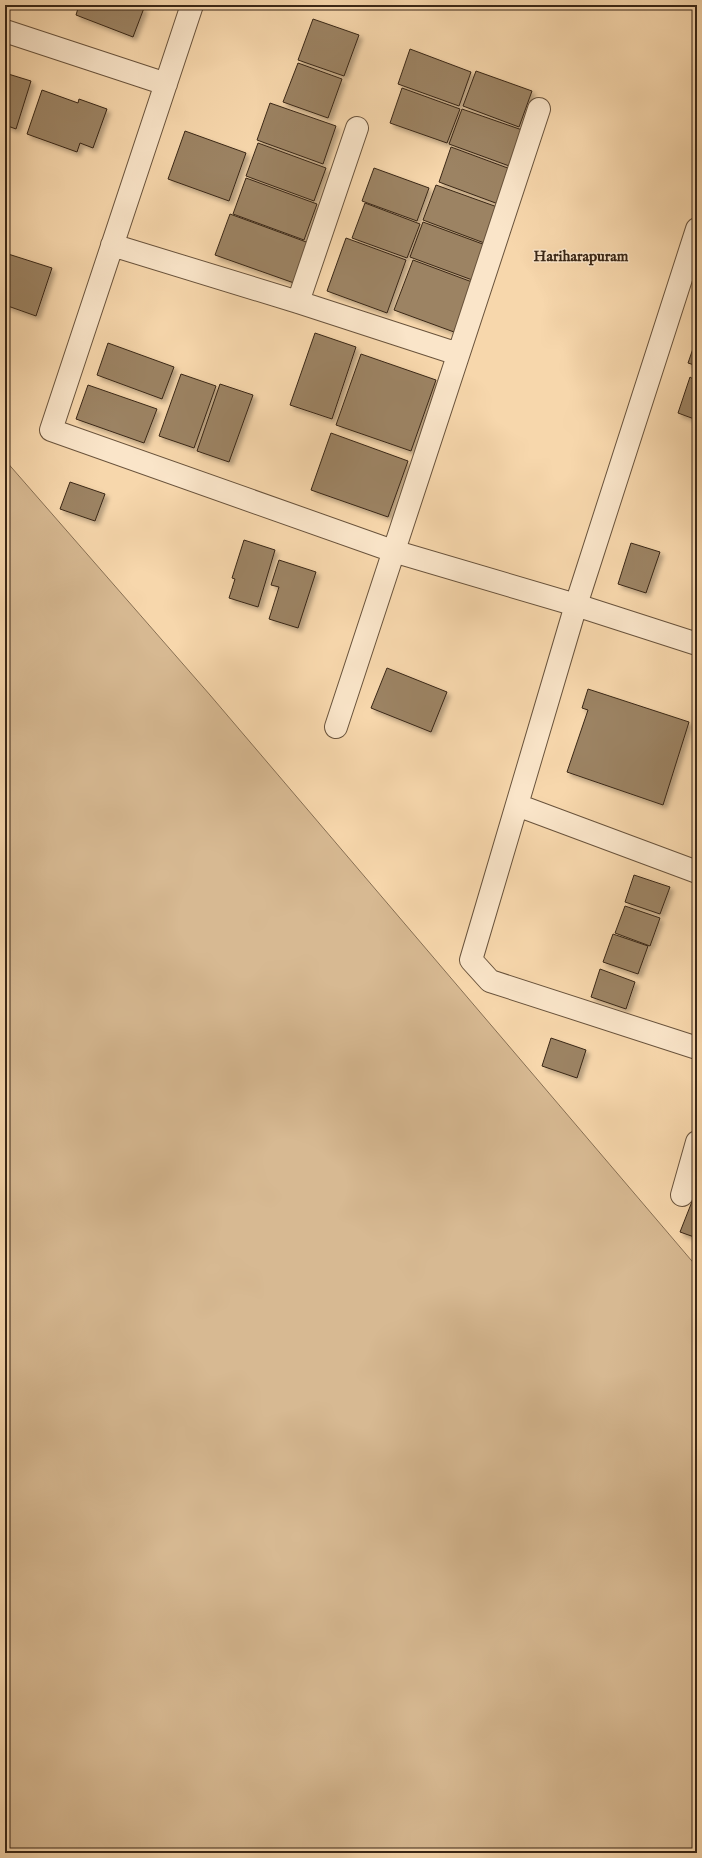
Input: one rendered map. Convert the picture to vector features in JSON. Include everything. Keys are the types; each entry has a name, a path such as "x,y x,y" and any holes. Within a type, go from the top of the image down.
{"street":[{"path":"192,5 51,430 393,551 576,605 697,644"},
{"path":"5,31 166,84"},
{"path":"336,727 538,109"},
{"path":"298,302 357,128"},
{"path":"696,233 576,605 471,960 490,981 697,1048"},
{"path":"112,244 458,354"},
{"path":"517,805 697,872"},
{"path":"682,1195 697,1142"}],"shaded area":[{"path":"5,460 210,695 697,1267 697,1853 5,1853"}],"building":[{"path":"79,5 135,5 144,8 133,37 76,15"},
{"path":"313,19 359,35 344,76 298,60"},
{"path":"410,49 471,72 459,106 398,84"},
{"path":"298,63 342,79 328,118 283,102"},
{"path":"476,71 532,91 519,127 463,106"},
{"path":"5,73 31,81 16,129 5,125"},
{"path":"402,88 460,109 447,143 390,123"},
{"path":"42,90 78,103 79,99 107,109 93,148 80,143 77,152 27,134"},
{"path":"270,103 336,126 323,164 257,140"},
{"path":"462,109 525,131 512,167 449,144"},
{"path":"185,131 246,153 229,201 168,179"},
{"path":"258,143 326,168 314,201 246,176"},
{"path":"451,147 513,170 501,205 439,182"},
{"path":"374,168 429,188 417,221 362,201"},
{"path":"246,178 317,204 304,240 233,214"},
{"path":"436,185 500,208 487,244 423,220"},
{"path":"365,203 420,224 407,258 352,238"},
{"path":"230,214 309,243 294,283 215,255"},
{"path":"423,222 488,246 475,281 410,257"},
{"path":"346,238 406,260 387,313 327,291"},
{"path":"5,253 52,268 36,316 5,305"},
{"path":"413,260 472,282 454,332 394,310"},
{"path":"315,333 356,347 332,419 290,405"},
{"path":"697,337 697,366 688,363"},
{"path":"108,343 174,367 162,399 97,375"},
{"path":"361,354 436,380 411,451 336,425"},
{"path":"697,368 697,420 678,413 690,377 693,379"},
{"path":"181,374 216,386 194,448 159,436"},
{"path":"220,384 253,395 229,462 197,451"},
{"path":"88,385 157,409 144,443 76,419"},
{"path":"331,433 408,461 388,517 311,490"},
{"path":"70,482 105,494 95,521 60,509"},
{"path":"244,540 275,550 258,607 229,598 235,579 232,578"},
{"path":"631,543 660,552 646,593 618,584"},
{"path":"279,560 316,572 298,628 269,619 279,587 271,585"},
{"path":"387,668 447,692 431,732 371,708"},
{"path":"588,689 689,722 663,805 567,772 588,710 582,708"},
{"path":"634,875 670,887 660,914 625,902"},
{"path":"625,906 660,918 650,946 615,933"},
{"path":"613,934 648,946 638,974 603,962"},
{"path":"600,969 635,982 626,1009 591,997"},
{"path":"551,1038 586,1050 577,1078 542,1066"},
{"path":"693,1199 697,1200 697,1238 680,1232"}],"district":[{"name":"Hariharapuram","path":"581,256"}]}
